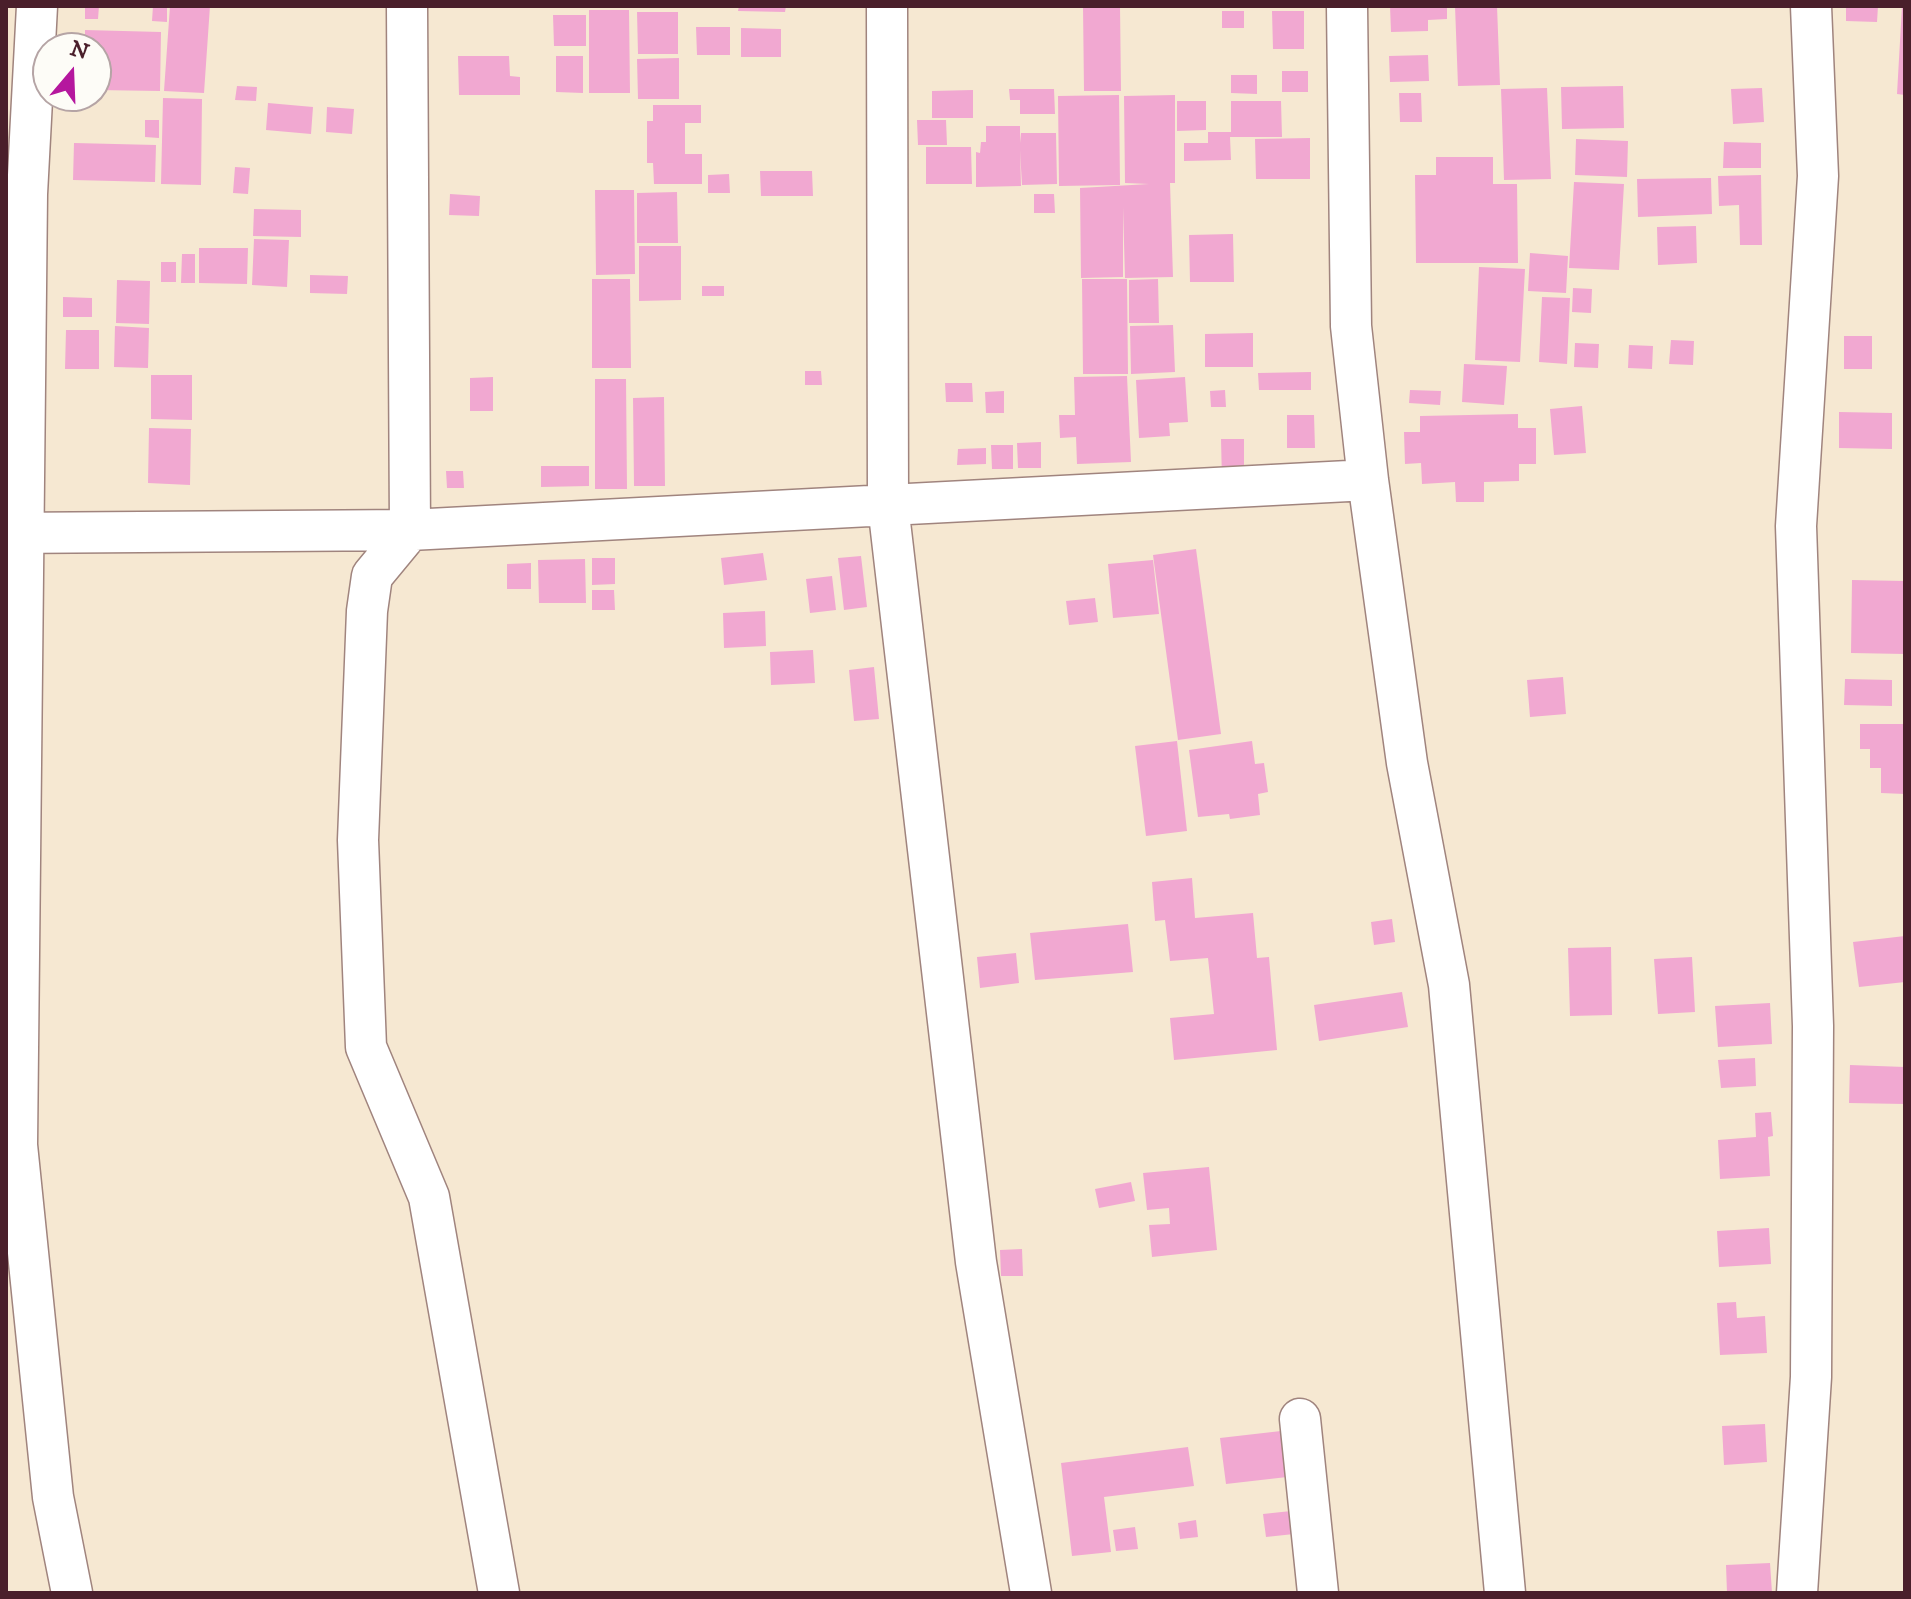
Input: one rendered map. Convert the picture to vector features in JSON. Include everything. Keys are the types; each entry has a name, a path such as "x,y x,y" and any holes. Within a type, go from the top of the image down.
{"street":[{"path":"37,6 15,533 17,1145 53,1497 72,1593"},
{"path":"407,6 410,530 372,576 367,611 358,840 366,1047 429,1197 499,1593"},
{"path":"887,6 888,505 976,1262 1031,1593"},
{"path":"1347,6 1351,326 1368,480 1407,763 1449,985 1505,1593"},
{"path":"1797,1593 1811,1377 1813,1026 1796,526 1818,176 1811,6"},
{"path":"15,533 410,530 1368,480"},
{"path":"1300,1419 1318,1593"}],"building":[{"path":"85,6 99,6 98,19 85,19"},
{"path":"153,6 167,6 167,22 152,21"},
{"path":"170,6 210,6 204,93 164,91"},
{"path":"739,6 786,6 785,12 738,11"},
{"path":"1083,6 1120,6 1121,91 1084,91"},
{"path":"1390,6 1447,6 1447,19 1428,20 1428,31 1391,32"},
{"path":"1455,6 1497,6 1500,85 1458,86"},
{"path":"1846,6 1878,6 1877,22 1846,21"},
{"path":"1902,6 1905,6 1905,95 1897,94"},
{"path":"589,10 629,10 630,93 589,93"},
{"path":"1222,11 1244,11 1244,28 1222,28"},
{"path":"1272,11 1304,11 1304,49 1273,49"},
{"path":"637,12 678,12 678,54 638,54"},
{"path":"553,15 586,15 586,46 554,46"},
{"path":"696,27 730,27 730,55 697,55"},
{"path":"741,28 781,29 781,57 741,57"},
{"path":"85,30 161,32 160,91 112,90 112,32"},
{"path":"1428,55 1429,81 1390,82 1389,56"},
{"path":"458,56 509,56 510,76 520,77 520,95 459,95"},
{"path":"556,56 583,56 583,93 556,92"},
{"path":"679,58 679,99 638,99 637,59"},
{"path":"1282,71 1308,71 1308,92 1282,92"},
{"path":"1231,75 1257,75 1257,94 1231,93"},
{"path":"237,86 257,87 256,101 235,100"},
{"path":"1623,86 1624,128 1562,129 1561,87"},
{"path":"1547,88 1551,179 1504,180 1501,89"},
{"path":"1762,88 1764,122 1733,124 1731,89"},
{"path":"1009,89 1054,89 1055,114 1020,114 1020,100 1010,100"},
{"path":"973,90 973,118 932,118 932,91"},
{"path":"1399,93 1421,93 1422,122 1400,122"},
{"path":"1119,95 1120,185 1059,186 1058,96"},
{"path":"1175,95 1175,183 1170,183 1173,277 1125,278 1123,207 1123,277 1081,278 1080,188 1149,184 1125,183 1124,96"},
{"path":"163,98 202,99 201,185 161,184"},
{"path":"1177,101 1206,101 1206,130 1177,131"},
{"path":"1231,101 1281,101 1282,137 1230,137 1231,160 1184,161 1184,143 1208,143 1208,132 1231,132"},
{"path":"268,103 313,107 311,134 266,130"},
{"path":"653,105 701,105 701,123 685,123 685,154 702,154 702,184 654,184 653,163 647,163 647,121 653,121"},
{"path":"327,107 354,109 352,134 326,132"},
{"path":"145,120 159,120 159,138 145,137"},
{"path":"917,120 946,120 947,145 918,145"},
{"path":"986,126 1020,126 1020,143 1021,133 1056,133 1057,184 1022,185 1020,150 1021,186 976,187 976,152 980,153 981,142 986,142"},
{"path":"1310,138 1310,179 1256,179 1255,139"},
{"path":"1576,139 1628,141 1627,177 1575,175"},
{"path":"1724,142 1761,143 1761,168 1723,168"},
{"path":"74,143 156,145 155,182 73,180"},
{"path":"926,147 971,147 972,184 926,184"},
{"path":"1436,157 1493,157 1493,184 1517,184 1518,263 1416,263 1415,175 1436,175"},
{"path":"235,167 250,168 248,194 233,193"},
{"path":"760,171 812,171 813,196 761,196"},
{"path":"729,174 730,193 708,193 708,175"},
{"path":"1761,175 1762,245 1740,245 1739,205 1719,206 1718,176"},
{"path":"1711,178 1712,214 1638,217 1637,179"},
{"path":"1574,182 1624,184 1619,270 1569,268"},
{"path":"595,190 634,190 635,274 596,275"},
{"path":"677,192 678,243 637,243 637,193"},
{"path":"450,194 480,196 479,216 449,215"},
{"path":"1034,194 1054,194 1055,213 1034,213"},
{"path":"254,209 301,210 301,237 253,236"},
{"path":"1696,226 1697,263 1658,265 1657,227"},
{"path":"1233,234 1234,282 1190,282 1189,235"},
{"path":"254,239 289,240 287,287 252,285"},
{"path":"639,246 681,246 681,300 639,301"},
{"path":"199,248 248,248 247,284 199,283"},
{"path":"1530,253 1568,256 1566,293 1528,291"},
{"path":"182,254 195,254 195,283 181,283"},
{"path":"161,262 176,262 176,282 161,282"},
{"path":"1479,267 1525,269 1520,362 1475,360"},
{"path":"310,275 348,276 347,294 310,293"},
{"path":"592,279 630,279 631,368 592,368"},
{"path":"1082,279 1127,279 1128,374 1083,374"},
{"path":"1158,279 1159,323 1129,323 1129,280"},
{"path":"117,280 150,281 149,324 116,323"},
{"path":"702,286 724,286 724,296 702,296"},
{"path":"1573,288 1592,289 1591,313 1572,312"},
{"path":"63,297 92,298 92,317 63,317"},
{"path":"1542,297 1570,298 1567,364 1539,362"},
{"path":"1173,325 1175,372 1131,374 1130,326"},
{"path":"115,326 149,328 148,368 114,367"},
{"path":"66,330 99,330 99,369 65,369"},
{"path":"1253,333 1253,367 1205,367 1205,334"},
{"path":"1844,336 1872,336 1872,369 1844,369"},
{"path":"1671,340 1694,341 1693,365 1669,364"},
{"path":"1575,343 1599,344 1598,368 1574,367"},
{"path":"1629,345 1653,346 1652,369 1628,368"},
{"path":"1464,364 1507,366 1504,405 1462,402"},
{"path":"805,371 821,371 822,385 805,385"},
{"path":"1311,372 1311,390 1259,390 1258,373"},
{"path":"151,375 192,375 192,420 151,419"},
{"path":"1127,376 1131,462 1077,464 1076,437 1060,438 1059,415 1075,415 1074,377"},
{"path":"493,377 493,411 470,411 470,378"},
{"path":"1185,377 1188,422 1169,423 1170,436 1139,438 1136,380"},
{"path":"595,379 626,379 627,489 595,489"},
{"path":"945,383 972,383 973,402 946,402"},
{"path":"1225,390 1226,407 1211,407 1210,391"},
{"path":"1410,390 1441,391 1440,405 1409,403"},
{"path":"1004,391 1004,413 986,413 985,392"},
{"path":"664,397 665,486 634,486 633,398"},
{"path":"1582,406 1586,453 1554,455 1550,409"},
{"path":"1839,412 1892,413 1892,449 1839,448"},
{"path":"1518,414 1518,428 1536,428 1536,464 1519,464 1519,481 1484,482 1484,502 1456,502 1455,482 1422,484 1421,463 1405,464 1404,432 1420,432 1420,416"},
{"path":"1287,415 1314,415 1315,448 1287,448"},
{"path":"149,428 191,429 190,485 148,483"},
{"path":"1221,439 1244,439 1244,481 1222,481"},
{"path":"1041,442 1041,468 1018,468 1017,443"},
{"path":"991,445 1013,445 1013,469 992,469"},
{"path":"986,448 986,464 957,465 958,449"},
{"path":"541,466 589,466 589,486 541,487"},
{"path":"446,471 463,471 464,488 447,488"},
{"path":"1196,549 1221,734 1178,740 1153,555"},
{"path":"763,553 767,580 724,585 721,558"},
{"path":"861,556 867,607 844,610 838,558"},
{"path":"592,558 615,558 615,584 592,585"},
{"path":"585,559 586,603 539,603 538,560"},
{"path":"1153,560 1159,614 1113,618 1108,564"},
{"path":"531,563 531,589 507,589 507,564"},
{"path":"832,576 836,610 810,613 806,579"},
{"path":"1852,580 1905,581 1905,654 1851,653"},
{"path":"592,590 614,590 615,610 592,610"},
{"path":"1095,598 1098,622 1069,625 1066,601"},
{"path":"765,611 766,646 724,648 723,613"},
{"path":"813,650 815,683 771,685 770,652"},
{"path":"874,667 879,719 854,721 849,670"},
{"path":"1563,677 1566,714 1530,717 1527,680"},
{"path":"1845,679 1892,680 1892,706 1844,705"},
{"path":"1860,724 1905,724 1905,794 1881,793 1881,768 1870,768 1870,749 1860,749"},
{"path":"1177,741 1187,831 1146,836 1135,746"},
{"path":"1252,741 1255,764 1264,763 1268,792 1258,794 1260,815 1230,819 1229,814 1198,817 1189,750"},
{"path":"1192,878 1195,918 1253,913 1257,958 1269,957 1277,1050 1174,1060 1170,1018 1214,1014 1208,958 1170,961 1165,920 1155,921 1152,882"},
{"path":"1392,919 1395,942 1374,945 1371,922"},
{"path":"1128,924 1133,972 1035,980 1030,933"},
{"path":"1905,936 1905,982 1859,987 1853,942"},
{"path":"1611,947 1612,1015 1570,1016 1568,948"},
{"path":"1016,953 1019,983 980,988 977,957"},
{"path":"1692,957 1695,1012 1658,1014 1654,959"},
{"path":"1402,992 1408,1027 1319,1041 1314,1005"},
{"path":"1770,1003 1772,1044 1718,1047 1715,1006"},
{"path":"1755,1058 1756,1086 1721,1088 1718,1060"},
{"path":"1850,1065 1905,1067 1905,1104 1849,1103"},
{"path":"1771,1112 1773,1136 1768,1137 1770,1176 1720,1179 1718,1140 1756,1137 1755,1113"},
{"path":"1209,1167 1217,1250 1152,1257 1149,1225 1170,1224 1169,1208 1147,1210 1143,1173"},
{"path":"1131,1182 1135,1201 1099,1208 1095,1189"},
{"path":"1769,1228 1771,1264 1719,1267 1717,1231"},
{"path":"1022,1249 1023,1276 1001,1276 1000,1250"},
{"path":"1736,1302 1737,1318 1765,1316 1767,1353 1720,1355 1717,1303"},
{"path":"1765,1424 1767,1462 1724,1465 1722,1426"},
{"path":"1281,1431 1287,1477 1226,1484 1220,1438"},
{"path":"1188,1447 1194,1486 1104,1497 1111,1552 1072,1556 1061,1463"},
{"path":"1291,1511 1294,1534 1266,1537 1263,1514"},
{"path":"1196,1520 1198,1537 1180,1539 1178,1523"},
{"path":"1135,1527 1138,1549 1116,1551 1113,1530"},
{"path":"1770,1563 1772,1593 1727,1593 1726,1565"}]}
